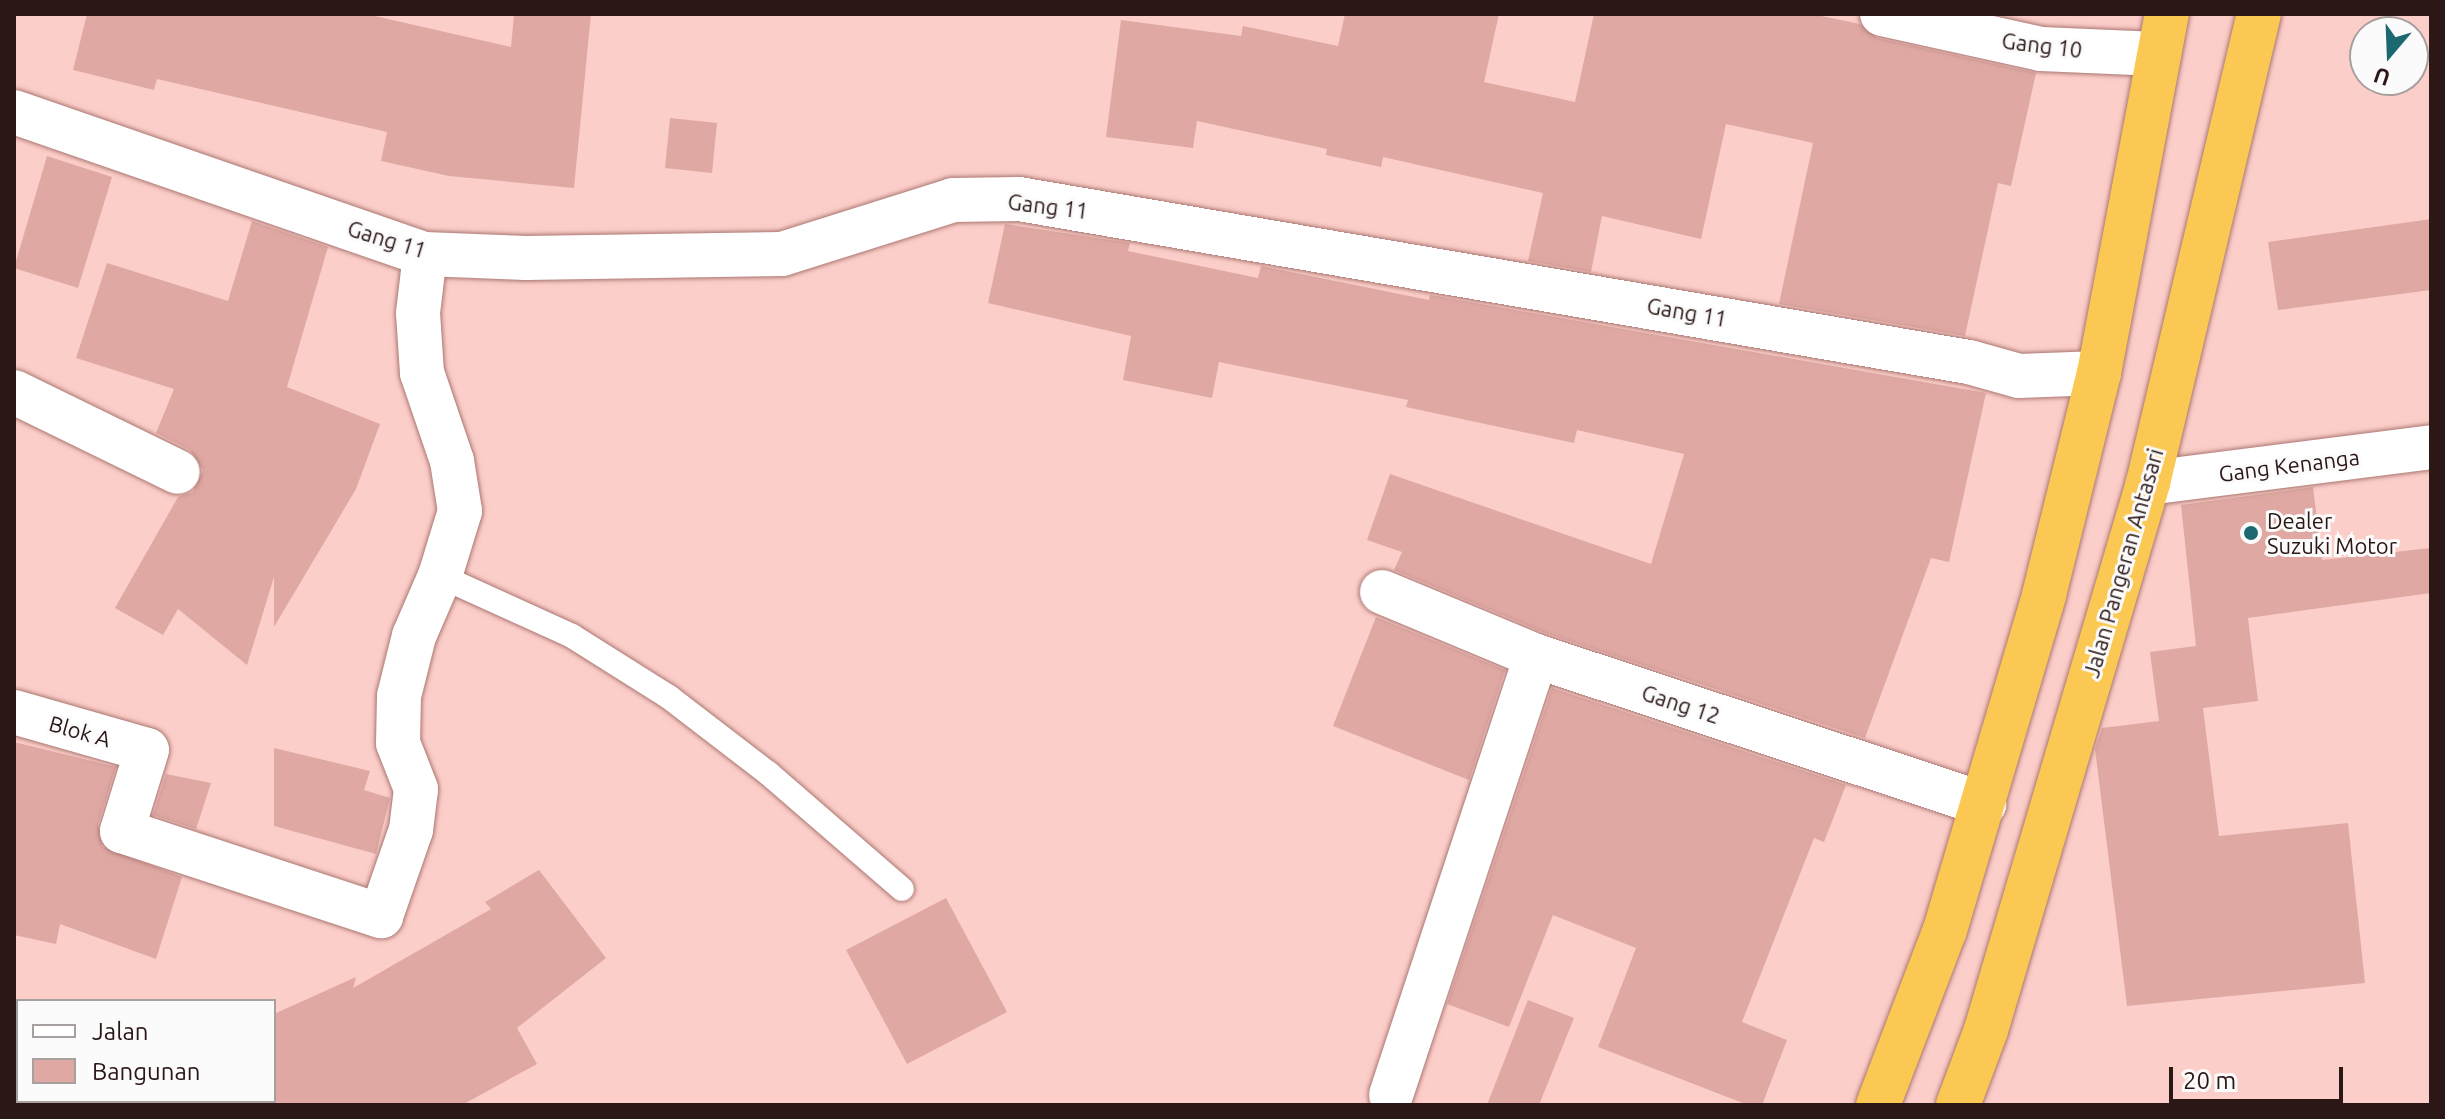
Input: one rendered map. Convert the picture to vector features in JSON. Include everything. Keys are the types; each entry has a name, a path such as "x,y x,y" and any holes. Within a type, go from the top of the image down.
{"highway":[{"name":"Jalan Pangeran Antasari","path":"1958,1105 1986,1030 2148,483 2259,14"},
{"path":"1878,1105 1945,930 2044,595 2099,373 2162,34"}],"street":[{"name":"Gang 10","path":"1882,14 2041,49 2162,34"},
{"name":"Gang 11","path":"14,112 425,254 526,258 782,254 953,200 1019,199 1969,362 2019,376 2099,373"},
{"path":"425,254 418,313 422,373 452,461 460,511 440,576"},
{"path":"14,392 178,472"},
{"name":"Gang Kenanga","path":"2148,483 2431,447"},
{"name":"Blok A","path":"14,712 147,750 122,831 381,916 411,830 416,789 398,743 399,696 414,636 440,576"},
{"name":"Gang 12","path":"1382,592 1536,656 1984,804"},
{"path":"1391,1095 1536,656"}],"lane":[{"path":"440,576 572,636 669,697 768,773 902,889"}],"building":[{"path":"87,14 366,14 511,47 514,14 591,14 574,188 449,176 381,161 387,132 157,79 154,90 73,70"},
{"path":"1345,14 1499,14 1484,82 1575,102 1594,14 1812,14 1860,24 1877,38 2036,73 2011,186 1998,183 1965,336 1779,304 1813,143 1726,124 1701,239 1602,216 1591,272 1528,261 1543,193 1383,157 1381,167 1326,155 1327,149 1197,121 1193,148 1106,137 1121,20 1241,36 1243,26 1338,46"},
{"path":"670,118 717,123 712,173 665,168"},
{"path":"47,156 112,177 78,288 14,268"},
{"path":"2431,219 2431,290 2278,310 2268,242"},
{"path":"252,221 328,247 287,387 380,424 356,489 274,627 274,577 247,665 178,609 163,635 115,608 178,497 193,492 203,470 190,450 156,433 174,389 76,358 107,263 228,301"},
{"path":"1005,224 1130,243 1128,251 1258,278 1261,266 1429,300 1430,295 1986,393 1949,562 1931,558 1865,738 1545,633 1394,570 1402,552 1367,540 1390,474 1651,564 1684,454 1577,430 1574,443 1406,407 1408,400 1219,362 1212,398 1123,380 1131,336 988,303"},
{"path":"2313,487 2322,560 2431,548 2431,593 2248,618 2258,701 2203,708 2219,836 2348,823 2365,983 2127,1006 2095,749 2102,728 2159,721 2150,652 2196,646 2181,505"},
{"path":"1376,617 1505,670 1469,780 1333,726"},
{"path":"1552,688 1846,785 1824,842 1814,838 1742,1022 1787,1040 1762,1105 1748,1105 1598,1047 1636,948 1553,915 1509,1027 1447,1004"},
{"path":"14,742 116,767 98,824 103,847 182,877 156,959 60,924 56,944 14,935"},
{"path":"274,748 370,771 364,790 390,798 376,854 274,826"},
{"path":"166,774 211,783 196,829 153,815"},
{"path":"539,870 606,958 517,1028 537,1064 462,1105 274,1105 276,1013 356,977 353,988 491,909 485,902"},
{"path":"946,898 1007,1012 907,1064 846,950"},
{"path":"1528,1000 1574,1018 1539,1105 1487,1105"}],"place":[{"name":"Dealer Suzuki Motor","path":"2251,533"}]}
